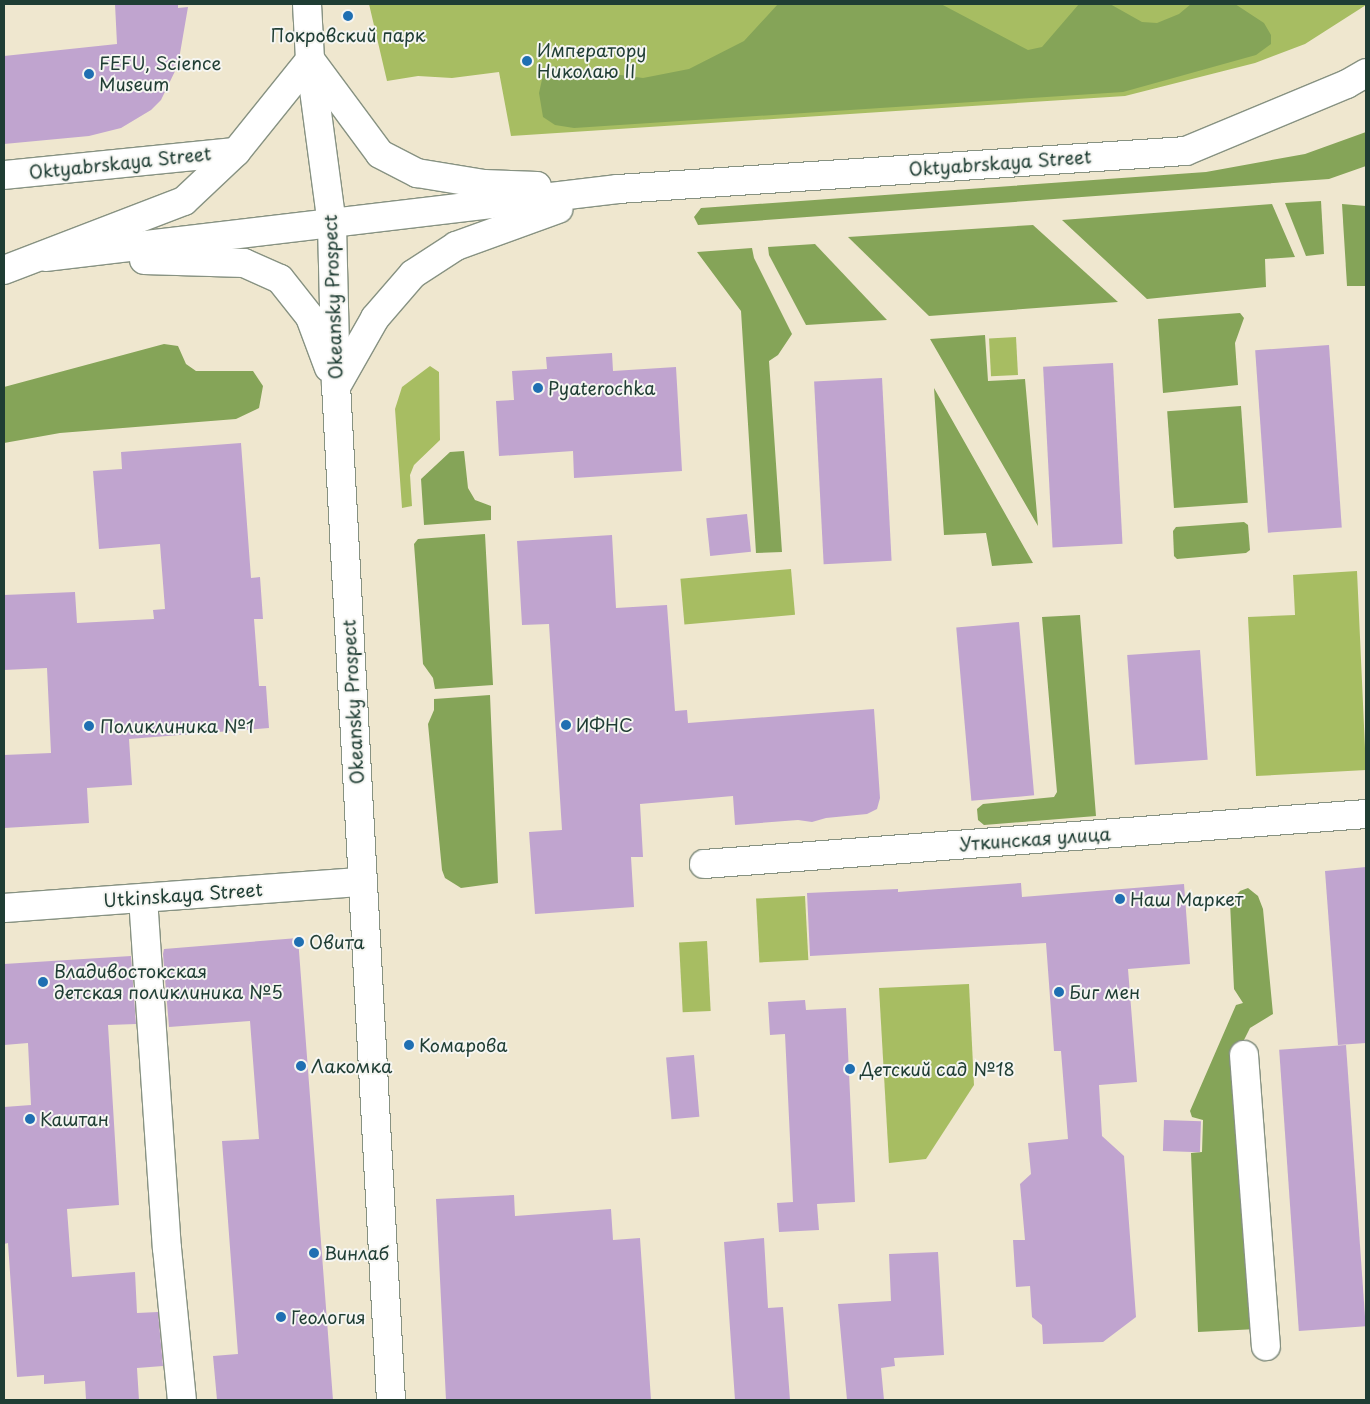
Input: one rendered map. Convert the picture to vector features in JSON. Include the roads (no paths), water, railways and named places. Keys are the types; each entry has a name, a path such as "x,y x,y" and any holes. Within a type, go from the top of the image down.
{"main road":[{"name":"Okeansky Prospect","path":"307,4 310,60 332,225 336,385 391,1400"},
{"path":"4,270 45,257 184,201 236,152 310,60 380,154 417,173 484,184 618,189"},
{"name":"Oktyabrskaya Street","path":"618,189 1186,151 1347,84 1366,73"},
{"name":"Oktyabrskaya Street","path":"4,175 236,152"},
{"path":"45,257 332,225 618,189"},
{"path":"336,385 375,318 413,274 456,246 618,189"},
{"path":"45,257 244,263 280,279 310,317 336,385"},
{"name":"Уткинская улица","path":"704,864 1366,814"},
{"name":"Utkinskaya Street","path":"4,908 362,882"},
{"path":"143,898 167,1248 182,1400"},
{"path":"1244,1055 1266,1346"}],"place":[{"name":"Покровский парк","path":"348,16"},
{"name":"Императору Николаю II","path":"527,61"},
{"name":"FEFU, Science Museum","path":"89,74"},
{"name":"Pyaterochka","path":"538,388"},
{"name":"ИФНС","path":"566,725"},
{"name":"Поликлиника №1","path":"89,726"},
{"name":"Наш Маркет","path":"1120,899"},
{"name":"Овита","path":"299,942"},
{"name":"Владивостокская детская поликлиника №5","path":"43,982"},
{"name":"Биг мен","path":"1059,992"},
{"name":"Комарова","path":"409,1045"},
{"name":"Лакомка","path":"301,1066"},
{"name":"Детский сад №18","path":"850,1069"},
{"name":"Каштан","path":"30,1119"},
{"name":"Винлаб","path":"314,1253"},
{"name":"Геология","path":"281,1317"}]}
